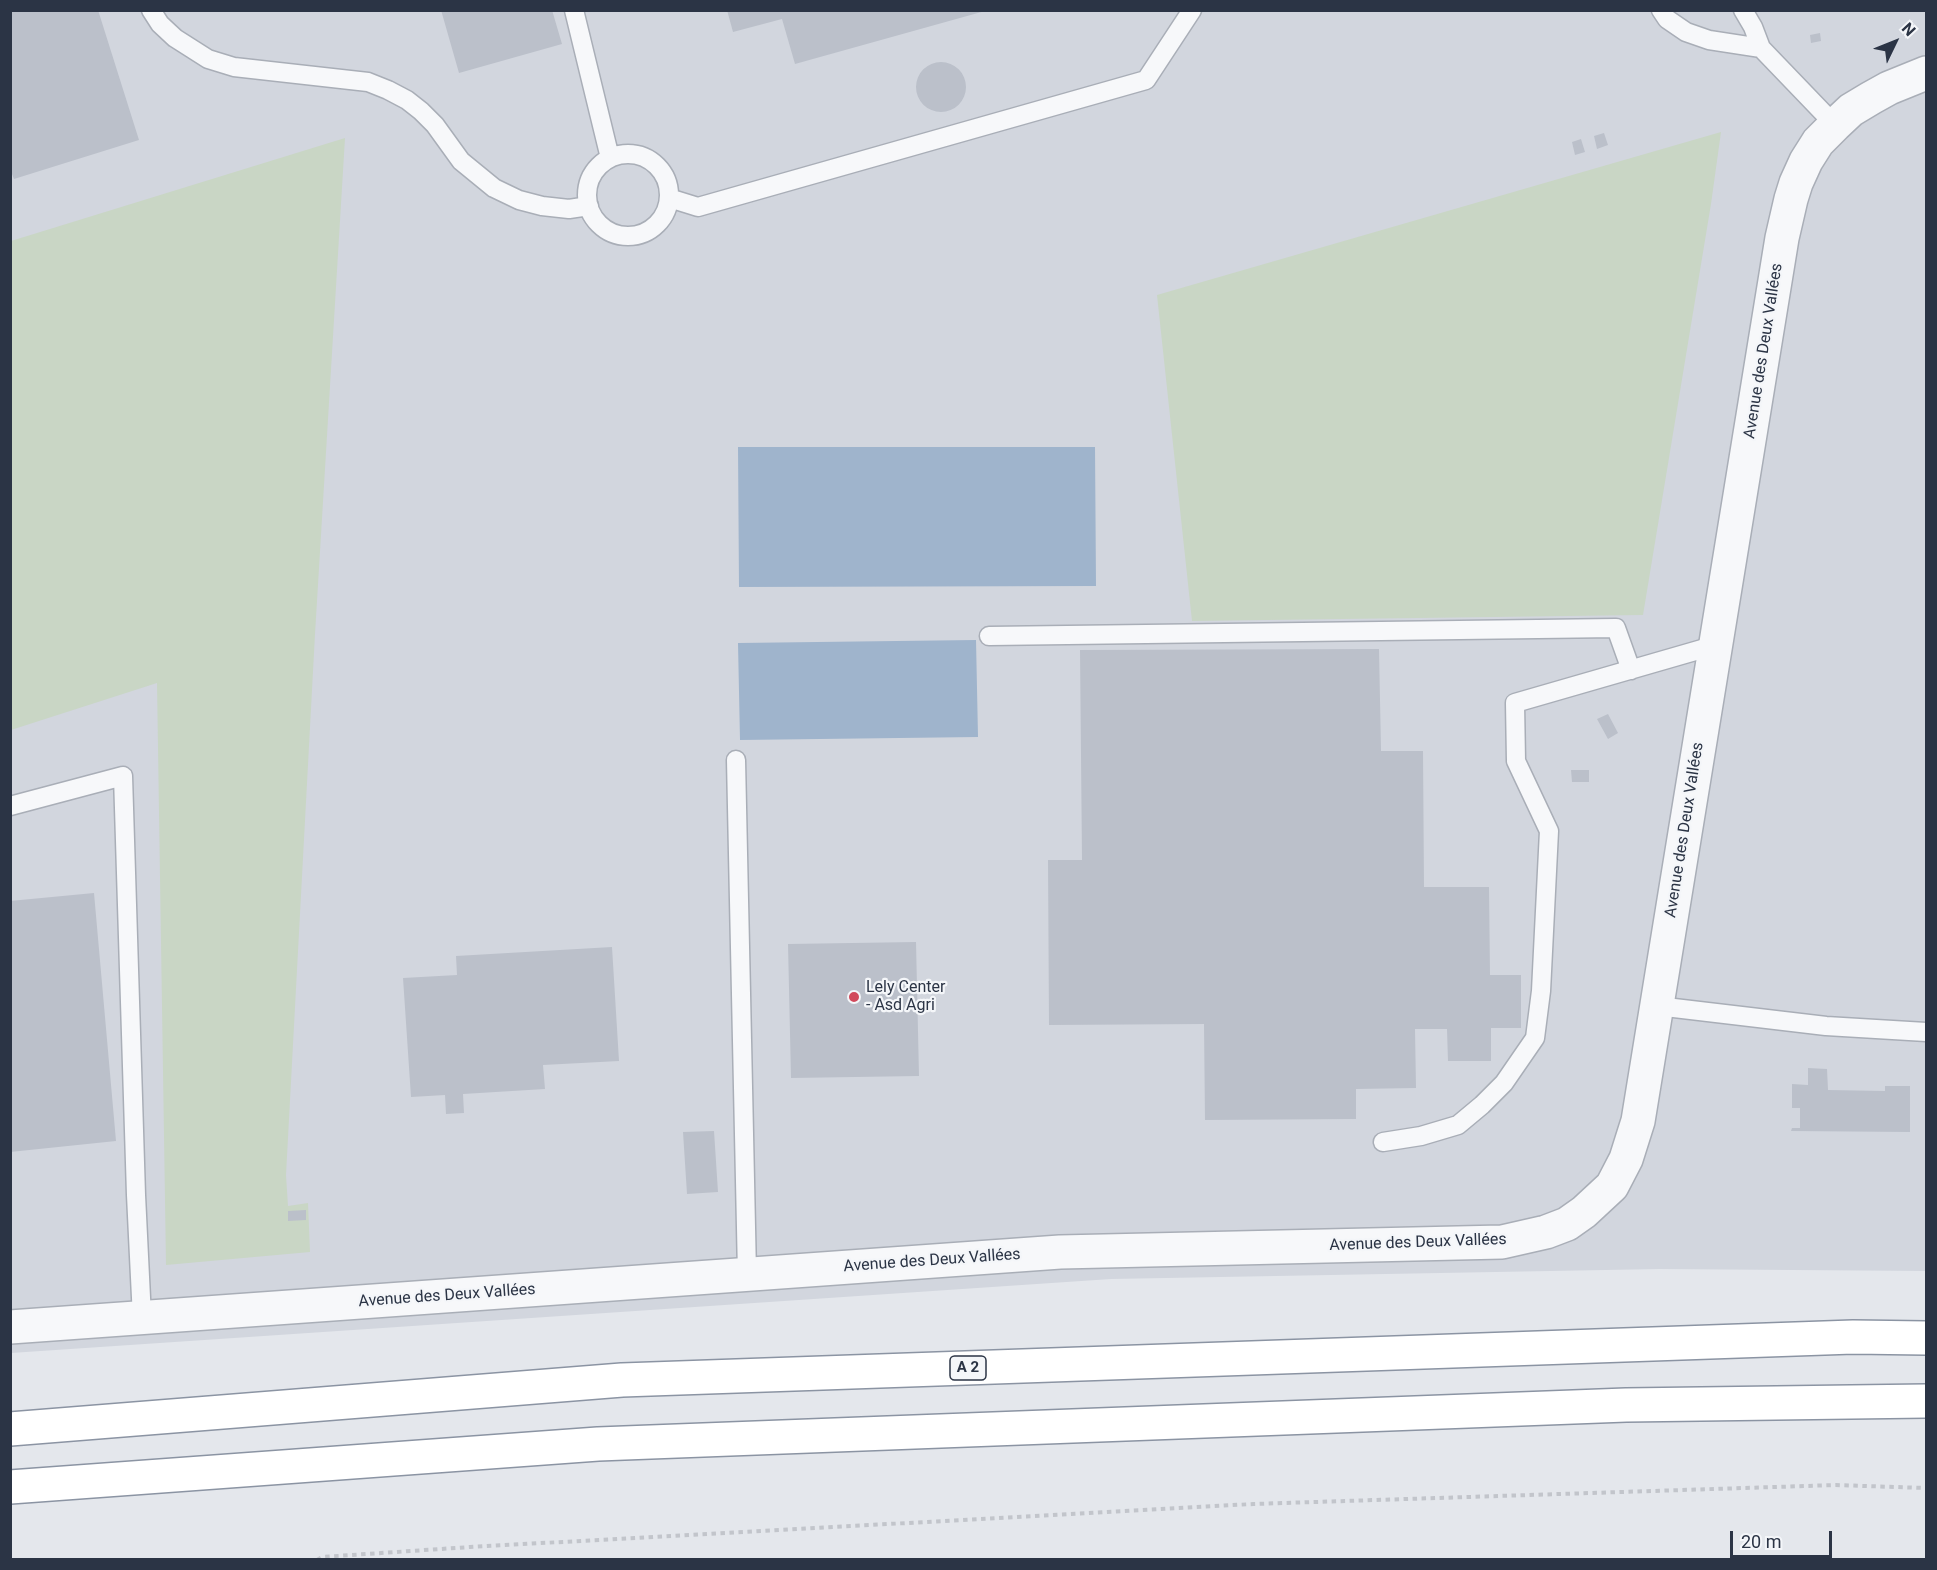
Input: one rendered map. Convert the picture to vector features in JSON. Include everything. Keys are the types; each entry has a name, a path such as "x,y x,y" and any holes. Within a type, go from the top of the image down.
{"highway":[{"name":"A 2","path":"10,1429 622,1380 1841,1338 1926,1338"},
{"path":"10,1487 598,1444 1626,1405 1926,1401"}],"street":[{"name":"Avenue des Deux Vallées","path":"10,1327 1060,1252 1503,1242 1546,1232 1567,1224 1612,1186 1620,1174 1638,1121 1786,218 1796,183 1818,142 1834,124 1870,98 1926,73"}],"lane":[{"path":"151,10 160,24 175,38 208,59 234,67 368,82 388,90 421,111 435,125 460,161 494,188 519,200 542,206 569,209 589,206"},
{"path":"574,10 610,158"},
{"path":"669,198 698,207 1146,81 1192,10"},
{"path":"1660,10 1667,19 1686,32 1709,40 1761,48"},
{"path":"1743,10 1761,48 1834,124"},
{"path":"634,155 646,158 663,174 669,185 667,210 651,230 639,235 614,234 594,218 587,192 591,178 610,158 634,155"},
{"path":"990,636 1616,628 1631,670"},
{"path":"1383,1142 1421,1136 1458,1125 1504,1083 1535,1038 1541,991 1549,831 1516,761 1515,703 1716,645"},
{"path":"736,760 747,1274"},
{"path":"10,807 123,776 142,1318"},
{"path":"1657,1006 1826,1026 1926,1032"}],"path":[{"path":"317,1560 322,1557 482,1546 1253,1503 1836,1485 1926,1488"}],"shaded area":[{"path":"11,11 1926,11 1926,1271 1660,1269 1111,1279 11,1353"}],"green space":[{"path":"1721,132 1643,615 1192,621 1157,295"},
{"path":"345,138 286,1175 288,1206 308,1203 310,1252 166,1265 157,683 11,730 11,241"}],"water":[{"path":"738,447 1095,447 1096,586 739,587"},
{"path":"976,640 978,737 740,740 738,643"}],"building":[{"path":"10,10 98,10 139,140 14,179 10,169"},
{"path":"441,10 552,10 562,44 459,73"},
{"path":"727,10 985,11 795,64 782,19 733,32"},
{"path":"1820,33 1821,41 1811,43 1810,35"},
{"path":"936,62 946,62 959,69 966,82 966,92 959,105 946,112 936,112 927,108 920,101 916,92 916,82 920,73 927,66"},
{"path":"1604,133 1608,145 1597,149 1594,136"},
{"path":"1581,139 1585,152 1575,155 1572,142"},
{"path":"1379,649 1381,751 1423,751 1424,887 1489,887 1490,975 1521,975 1521,1028 1491,1028 1491,1061 1448,1061 1447,1029 1415,1029 1416,1088 1356,1089 1356,1119 1205,1120 1204,1024 1049,1025 1048,860 1082,860 1080,650"},
{"path":"1608,714 1618,733 1608,739 1597,719"},
{"path":"1571,770 1589,770 1589,782 1572,782"},
{"path":"94,893 116,1141 10,1152 10,901"},
{"path":"916,942 919,1076 791,1078 788,944"},
{"path":"612,947 619,1061 543,1065 545,1089 463,1094 464,1113 446,1114 445,1095 411,1097 403,978 457,975 456,956"},
{"path":"1808,1068 1827,1069 1828,1090 1885,1091 1885,1086 1910,1086 1910,1132 1791,1131 1792,1128 1800,1128 1800,1108 1792,1108 1792,1084 1808,1085"},
{"path":"714,1131 718,1192 687,1194 683,1132"},
{"path":"306,1210 306,1220 288,1221 288,1211"}],"place":[{"name":"Lely Center - Asd Agri","path":"854,997"}]}
